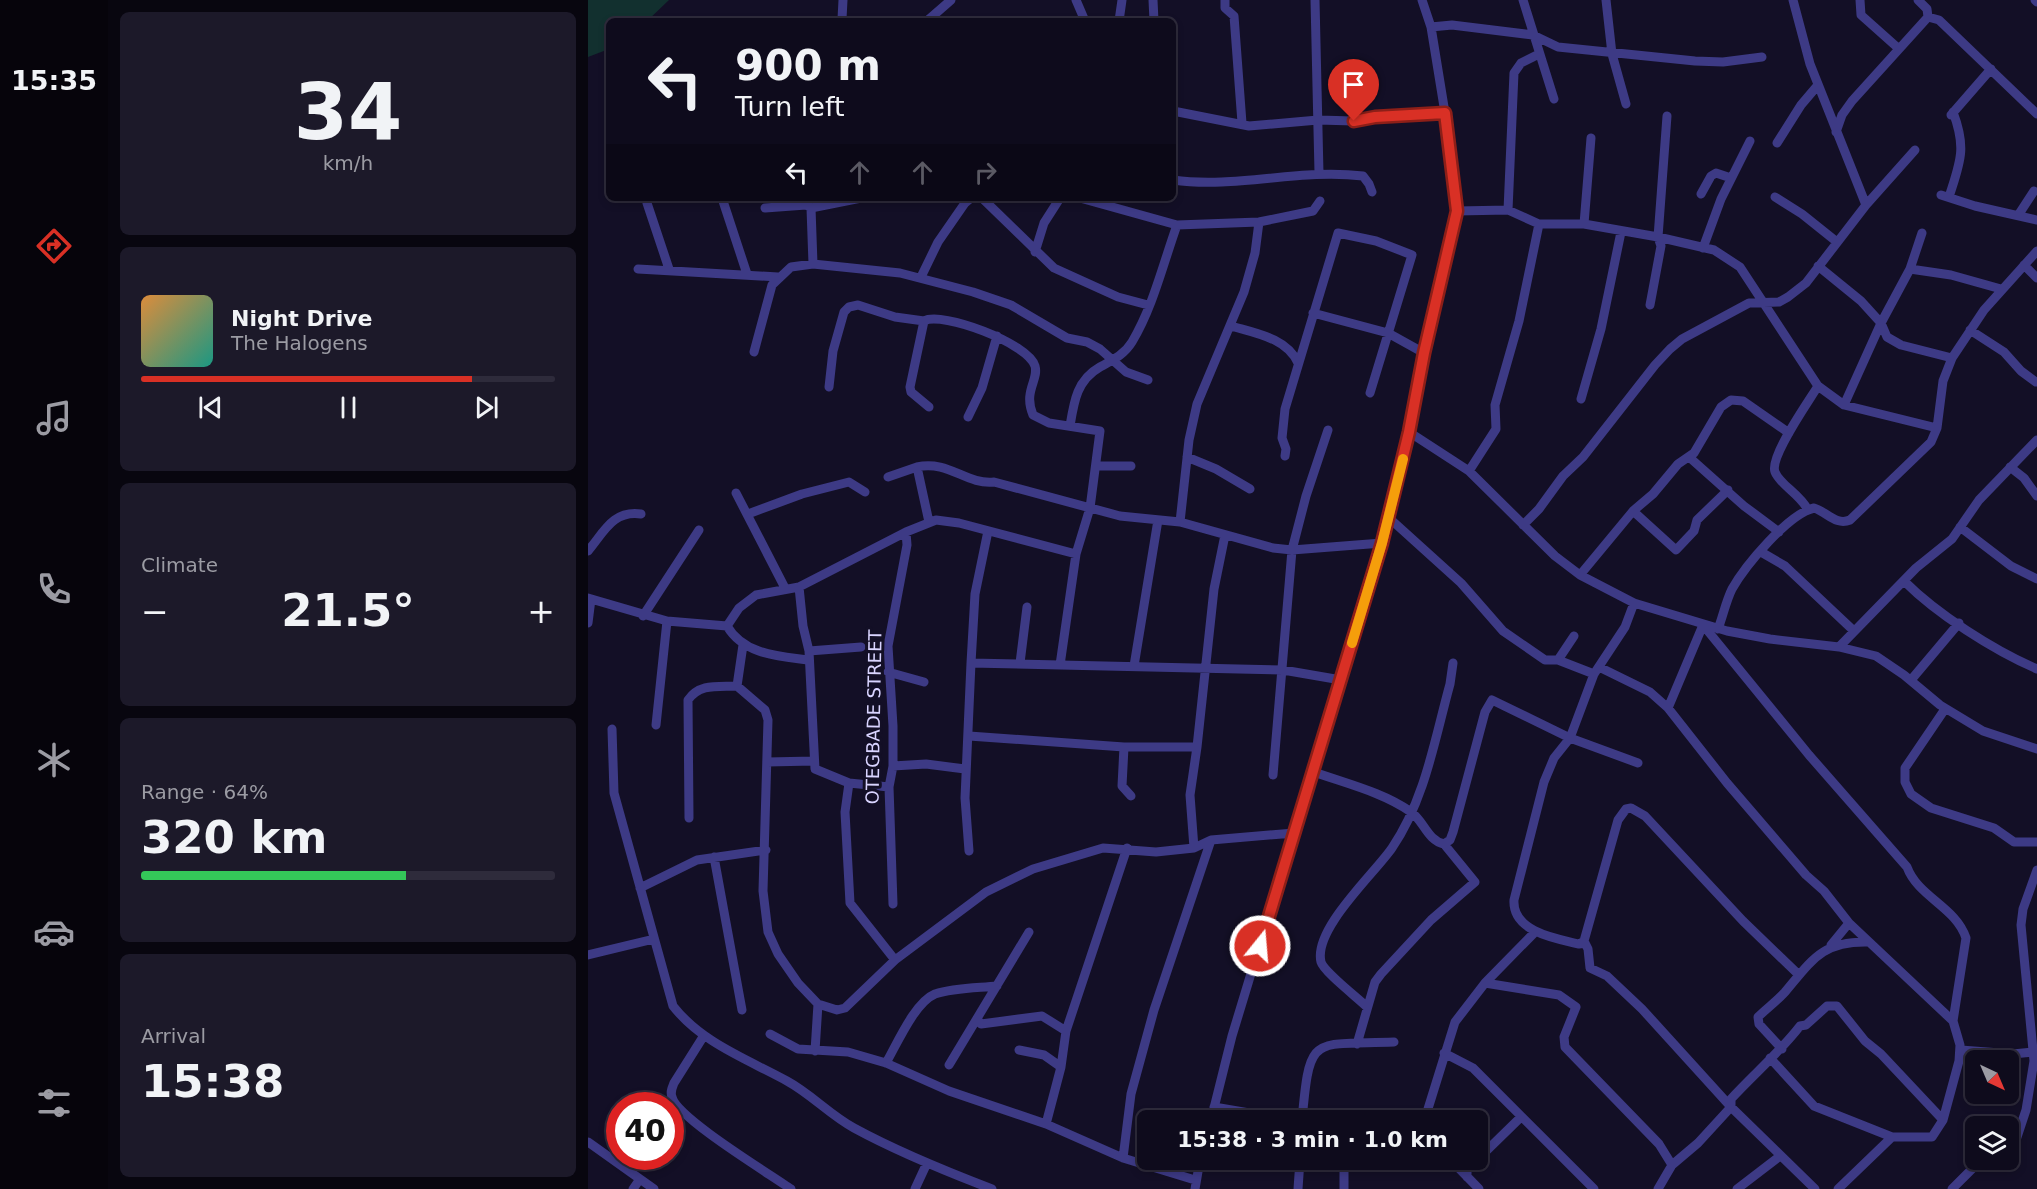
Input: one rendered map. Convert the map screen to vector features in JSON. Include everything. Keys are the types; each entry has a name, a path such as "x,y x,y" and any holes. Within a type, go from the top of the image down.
{"street":[{"path":"842,18 843,0"},
{"path":"930,18 951,0"},
{"path":"1076,0 1084,18"},
{"path":"1119,18 1122,0"},
{"path":"1153,0 1154,18"},
{"path":"1225,0 1225,8 1234,16 1242,123"},
{"path":"1315,0 1319,173"},
{"path":"1213,1110 1232,1036 1382,543 1409,432 1424,353 1457,211 1445,113 1431,27 1422,0"},
{"path":"1523,0 1554,99"},
{"path":"1606,0 1612,54 1626,104"},
{"path":"1793,0 1818,85 1866,205"},
{"path":"1860,0 1861,15 1898,48"},
{"path":"1918,0 1927,9 1928,18"},
{"path":"1836,132 1842,115 1898,48 1928,18"},
{"path":"1928,18 1939,20 2037,114"},
{"path":"1431,27 1452,25 1533,35 1558,47 1612,54 1723,62 1762,57"},
{"path":"1509,210 1515,73 1521,63 1539,54"},
{"path":"1991,69 1951,115 1960,131 1962,156 1945,196 2037,220"},
{"path":"1777,143 1801,105 1818,85"},
{"path":"1176,112 1249,126 1318,120 1354,121 1375,117 1445,113"},
{"path":"1650,305 1661,246 1658,237 1667,116"},
{"path":"1584,224 1592,138"},
{"path":"1703,248 1731,178 1750,141"},
{"path":"1523,525 1539,509 1563,476 1583,457 1654,365 1670,349 1682,339 1730,311 1749,303 1779,302 1806,283 1866,205 1915,150"},
{"path":"1701,194 1711,176 1716,172 1731,178"},
{"path":"1176,180 1209,184 1238,183 1305,177 1319,173 1362,176 1372,192"},
{"path":"2019,214 2034,191"},
{"path":"1775,197 1802,214 1836,242"},
{"path":"723,201 747,274"},
{"path":"765,208 806,205 811,208 846,201"},
{"path":"921,277 938,242 967,201"},
{"path":"985,201 1054,268 1072,278 1148,305"},
{"path":"1035,252 1044,223 1058,201"},
{"path":"1091,201 1177,225 1259,222 1313,211 1320,201"},
{"path":"647,203 669,269"},
{"path":"811,208 813,264"},
{"path":"1457,211 1509,210 1539,225 1584,224 1714,250 1740,267 1818,386 1844,405 1937,428"},
{"path":"1180,522 1187,457 1197,404 1231,326 1256,253 1259,222"},
{"path":"1070,426 1074,398 1081,385 1100,367 1114,361 1130,345 1148,305 1177,225"},
{"path":"1470,471 1496,429 1495,405 1519,321 1539,225"},
{"path":"1581,399 1600,329 1621,232"},
{"path":"1285,456 1286,449 1282,438 1285,409 1338,233 1376,241 1412,255 1370,393"},
{"path":"1844,405 1881,322 1910,269 1922,233"},
{"path":"1718,629 1732,590 1779,532 1808,510 1820,510 1844,523 1850,520 1931,442 1937,428 1941,390 1952,358 2001,289 2037,251"},
{"path":"754,352 768,295 778,277 798,264 813,264 921,277 1011,305 1066,338 1094,345 1125,372 1148,380"},
{"path":"1818,266 1840,282 1881,322 1887,337 1901,345 1952,358"},
{"path":"2024,266 2037,278"},
{"path":"638,269 778,277"},
{"path":"1910,269 1951,275 2001,289"},
{"path":"829,387 833,351 844,312 849,307 858,305 895,317 924,321 941,319 997,336 1013,345 1035,365 1028,396 1033,415 1049,423 1100,431 1090,508 1076,554 1060,665"},
{"path":"1313,313 1388,333 1424,353"},
{"path":"924,321 910,390 929,407"},
{"path":"1231,326 1284,345 1294,354 1298,363"},
{"path":"1970,330 2004,352 2021,371 2036,382"},
{"path":"969,417 982,388 997,336"},
{"path":"1808,510 1801,497 1774,470 1775,460 1789,433 1818,386"},
{"path":"1580,575 1633,512 1653,494 1678,464 1700,446 1714,416 1731,400 1743,401 1789,433"},
{"path":"1273,775 1292,550 1328,430"},
{"path":"1409,432 1470,471 1555,556 1580,575 1634,603 1718,629 1770,639 1839,647 1876,656 1911,680 1946,709 1983,731 2037,749"},
{"path":"1839,647 1928,557 1952,539 1979,500 2037,440"},
{"path":"1187,457 1216,469 1250,489"},
{"path":"1689,457 1779,532"},
{"path":"888,477 917,467 943,466 985,483 994,482 1120,516 1180,522 1251,544 1292,550 1382,543"},
{"path":"1096,466 1131,466"},
{"path":"917,467 928,522"},
{"path":"2010,467 2024,478 2037,496"},
{"path":"748,514 802,494 849,482 865,492"},
{"path":"1633,512 1676,550 1694,531 1697,520 1728,490"},
{"path":"736,493 785,588"},
{"path":"588,551 617,516 630,512 641,514"},
{"path":"1388,517 1461,583 1503,631 1545,660 1558,660 1596,671 1650,692 1668,708 1727,783 1806,875 1824,891 1849,923 1953,1021"},
{"path":"1134,666 1158,520"},
{"path":"728,626 739,608 756,595 799,587 928,522 951,521 1076,554"},
{"path":"1960,527 2011,566 2037,579"},
{"path":"643,616 699,530"},
{"path":"969,851 965,769 969,736 975,594 988,531"},
{"name":"OTEGBADE STREET","path":"893,904 889,787 893,766 888,646 907,545 906,532"},
{"path":"1194,848 1190,795 1214,589 1226,535"},
{"path":"1761,552 1785,566 1854,631"},
{"path":"1904,581 1925,602 1997,650 2037,669"},
{"path":"799,587 808,656 815,770 849,783 889,787"},
{"path":"588,623 590,598 643,616 667,621 728,626 743,645 772,655 808,656 861,648"},
{"path":"1634,603 1624,627 1596,671 1570,738 1554,758 1544,782 1514,900 1516,913 1535,932 1588,946 1590,968 1607,976 1642,1009 1731,1107 1815,1189"},
{"path":"1020,663 1027,607"},
{"path":"656,726 667,621"},
{"path":"1911,680 1959,623"},
{"path":"1668,708 1703,625"},
{"path":"1703,625 1809,755 1907,867 1917,887 1941,906 1964,932 1966,952 1953,1021 1961,1050 1943,1120 1932,1137 1892,1137 1814,1106 1770,1058"},
{"path":"1558,660 1574,636"},
{"path":"737,686 743,645"},
{"path":"971,663 1283,670 1341,680"},
{"path":"1367,1007 1324,966 1321,953 1327,933 1338,915 1392,848 1413,813 1450,684 1453,663"},
{"path":"888,672 924,682"},
{"path":"689,818 688,700 694,691 701,687 737,686 767,714 764,818 766,850 763,891 768,932 778,954 798,983 818,1004 837,1010 845,1008 895,960 986,892 1033,869 1103,848 1127,848 1156,852 1194,848 1210,840 1294,833"},
{"path":"1444,844 1450,840 1454,832 1488,703 1496,700 1570,738 1638,762"},
{"path":"1946,709 1905,768 1905,782 1911,794 1931,808 1994,828 2014,842 2037,842"},
{"path":"612,729 614,793 674,1006 703,1036 790,1083 852,1127 927,1163 992,1189"},
{"path":"969,736 1124,747 1197,747"},
{"path":"1124,747 1122,786 1131,796"},
{"path":"767,762 814,762"},
{"path":"893,766 926,764 965,769"},
{"path":"1311,771 1366,790 1413,813 1423,828 1444,844 1475,882 1431,920 1387,966 1375,982 1357,1044"},
{"path":"849,783 845,812 850,903 895,960"},
{"path":"1579,944 1586,937 1618,819 1626,809 1631,808 1645,816 1743,921 1798,974"},
{"path":"1123,1158 1131,1094 1154,1010 1210,840"},
{"path":"1046,1124 1061,1067 1066,1031 1127,848"},
{"path":"640,888 687,864 714,857 766,850"},
{"path":"714,857 742,1010"},
{"path":"2019,1131 2026,1110 2033,1070 2034,1037 2021,925 2023,909 2037,870"},
{"path":"1827,949 1849,923"},
{"path":"949,1065 1029,932"},
{"path":"1427,1110 1443,1053 1455,1022 1485,983 1535,932"},
{"path":"588,955 654,939"},
{"path":"1782,1049 1759,1024 1758,1018 1771,1003 1779,998 1812,959 1832,945 1868,942"},
{"path":"2025,957 2037,958"},
{"path":"1485,983 1559,995 1576,1007 1564,1037 1565,1047 1659,1144 1672,1165"},
{"path":"886,1063 920,1006 930,997 941,993 997,986"},
{"path":"815,1051 818,1004"},
{"path":"1658,1189 1672,1165 1698,1143 1731,1107 1731,1099 1770,1058 1782,1049 1800,1026 1806,1025 1827,1006 1837,1006 1865,1041 1881,1054 1943,1120"},
{"path":"978,1020 981,1024 1042,1016 1066,1031"},
{"path":"770,1034 792,1047 815,1051 848,1052 886,1063 949,1091 1046,1124 1123,1158 1195,1185 1198,1170"},
{"path":"703,1036 671,1090 673,1101 700,1126 791,1189"},
{"path":"1303,1110 1306,1072 1312,1055 1327,1045 1394,1042"},
{"path":"1019,1050 1044,1055 1061,1067"},
{"path":"1961,1050 1992,1054 2033,1052"},
{"path":"1443,1053 1473,1068 1594,1189"},
{"path":"1214,1107 1232,1110"},
{"path":"2026,1110 2037,1111"},
{"path":"1488,1148 1521,1117"},
{"path":"1838,1189 1892,1137"},
{"path":"588,1142 654,1189"},
{"path":"1737,1189 1780,1156"},
{"path":"915,1189 927,1163"},
{"path":"1298,1189 1299,1170"},
{"path":"1344,1170 1344,1189"},
{"path":"1460,1170 1479,1189"},
{"path":"1467,1170 1467,1177"},
{"path":"1952,1189 1971,1170"},
{"path":"633,1189 640,1179"}],"green space":[{"path":"588,0 669,0 650,18 606,18 606,50 588,57"}],"slow traffic":[{"path":"1352,643 1382,543 1403,459"}],"route":[{"path":"1260,946 1311,771 1382,543 1409,432 1424,353 1457,211 1445,113 1375,117 1354,121"}]}
